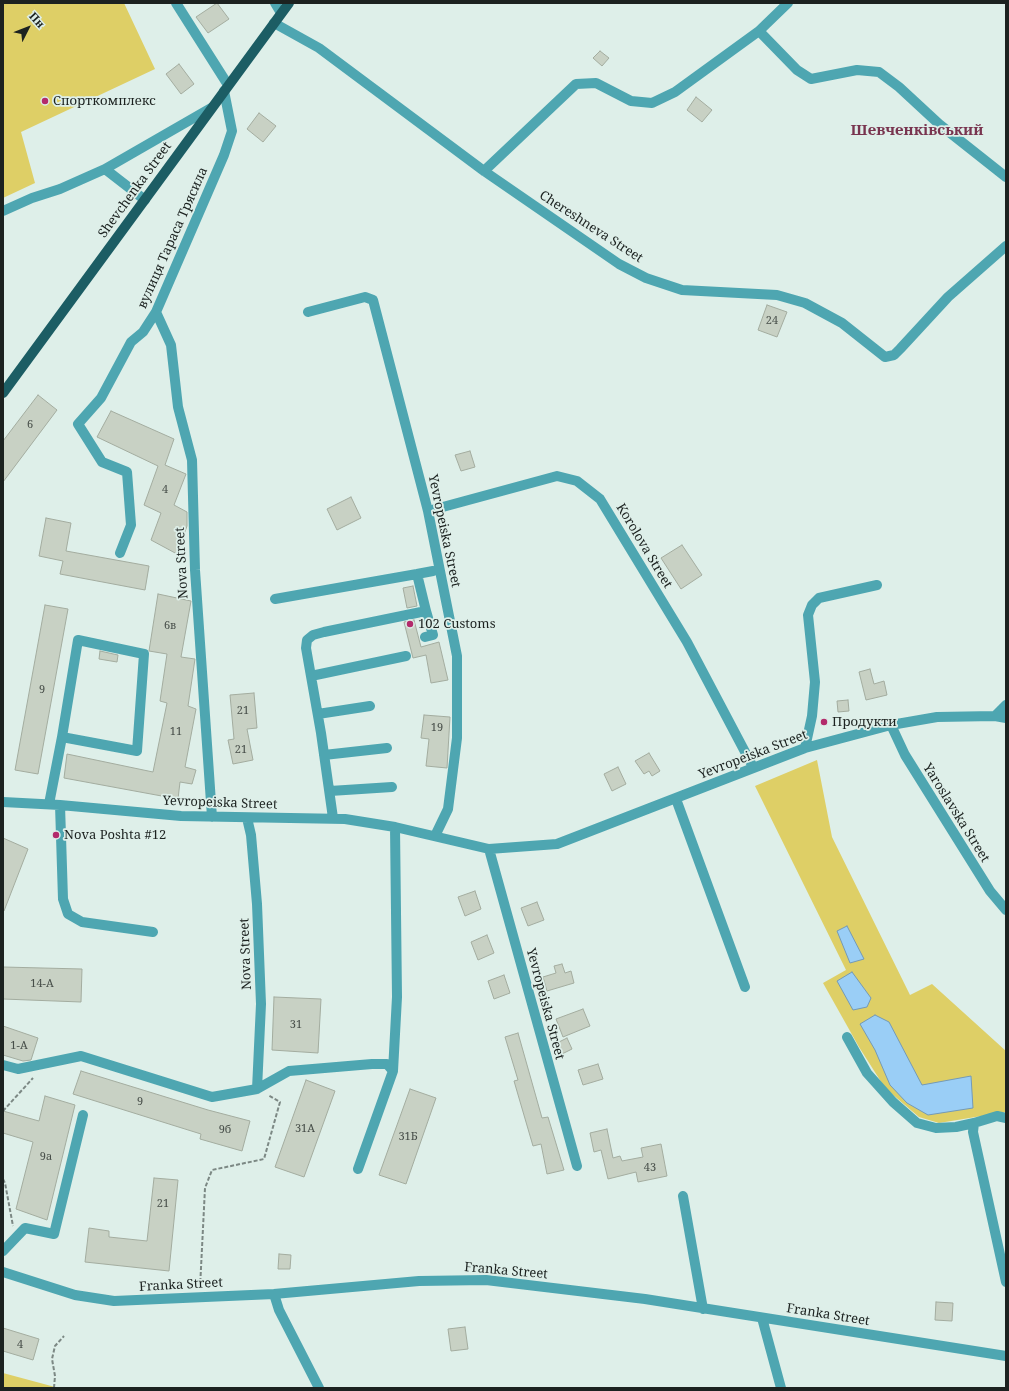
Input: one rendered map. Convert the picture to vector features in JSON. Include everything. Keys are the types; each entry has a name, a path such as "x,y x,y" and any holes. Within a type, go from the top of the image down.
{"main road":[{"name":"Shevchenka Street","path":"3,393 289,3"}],"street":[{"path":"176,3 226,88"},
{"path":"275,3 281,13"},
{"path":"484,171 576,84 596,83 631,101 652,103 675,92 759,31 788,3"},
{"name":"Chereshneva Street","path":"274,23 319,48 484,171 620,264 646,278 682,290 777,295 805,303 842,323 885,357 894,355 948,297 1006,246"},
{"path":"759,31 797,70 811,79 857,70 879,72 899,87 939,124 1006,177"},
{"name":"вулиця Тараса Трясила","path":"120,553 131,525 127,472 102,462 78,424 101,398 131,342 143,332 156,312 224,154 232,131 226,88"},
{"path":"3,211 32,198 60,189 104,169 211,108"},
{"path":"104,169 145,200"},
{"name":"Yevropeiska Street","path":"308,312 365,297 373,300 428,512 457,656 458,738 448,809 435,836"},
{"name":"Nova Street","path":"156,312 171,345 178,407 192,460 195,570 212,817"},
{"name":"Korolova Street","path":"428,512 557,476 577,481 595,494 600,499 688,642 753,768"},
{"path":"275,599 433,571"},
{"path":"417,574 433,635 425,637"},
{"path":"805,748 812,716 815,682 808,614 812,605 819,598 877,585"},
{"path":"333,818 318,714 306,648 307,640 313,635 426,611"},
{"path":"49,804 78,640 144,654 137,751 62,737"},
{"path":"311,676 406,656"},
{"path":"995,716 1006,705"},
{"path":"318,714 370,706"},
{"name":"Yevropeiska Street","path":"3,802 49,804 181,816 333,818 395,827 489,849 557,844 805,748 891,725 937,716 995,716 1006,718"},
{"name":"Yaroslavska Street","path":"891,725 905,755 990,891 1006,910"},
{"path":"324,755 387,748"},
{"path":"330,791 392,787"},
{"path":"676,799 745,987"},
{"path":"60,805 63,898 68,914 82,922 152,932"},
{"name":"Nova Street","path":"247,818 251,835 257,904 261,1004 258,1089"},
{"path":"358,1169 393,1071 397,996 395,827"},
{"name":"Yevropeiska Street","path":"489,849 577,1166"},
{"path":"846,1037 867,1073 892,1102 918,1123 936,1128 956,1127 997,1116 1006,1118"},
{"path":"3,1065 18,1069 81,1056 212,1097 258,1089 289,1071 386,1064 393,1071"},
{"path":"3,1251 25,1228 54,1234 83,1115"},
{"path":"974,1123 973,1132 1006,1282"},
{"path":"683,1196 703,1308"},
{"name":"Franka Street","path":"3,1272 75,1295 114,1301 274,1294 419,1281 486,1280 645,1299 1006,1356"},
{"path":"274,1294 279,1310 319,1388"},
{"path":"762,1318 780,1388"}],"path":[{"path":"3,1111 46,1063"},
{"path":"200,1297 205,1188 212,1170 264,1160 280,1102 258,1089"},
{"path":"3,1179 15,1239"},
{"path":"54,1388 55,1376 52,1359 55,1346 64,1336"}],"shaded area":[{"name":"Спорткомплекс","path":"3,3 124,3 155,69 21,132 35,183 3,198"},
{"path":"817,760 832,837 910,995 932,984 1006,1051 1006,1112 939,1123 919,1117 885,1088 859,1047 823,983 846,970 755,786"},
{"path":"3,1373 55,1387 58,1388 3,1388"}],"water":[{"path":"847,926 864,959 850,963 837,931"},
{"path":"852,972 871,998 867,1007 853,1010 837,981"},
{"path":"875,1015 889,1022 922,1085 971,1076 973,1108 928,1115 907,1103 890,1085 875,1050 860,1024"}],"building":[{"path":"217,3 229,19 208,33 196,17"},
{"path":"600,51 609,58 602,66 593,58"},
{"path":"179,64 194,84 181,94 166,74"},
{"path":"696,97 712,110 702,122 687,110"},
{"path":"259,113 276,126 263,142 247,129"},
{"path":"767,305 787,312 777,337 758,330"},
{"path":"38,395 57,410 3,482 3,441"},
{"path":"111,411 174,439 165,465 186,474 174,505 187,512 187,526 177,554 151,540 161,513 144,505 158,466 97,437"},
{"path":"470,451 475,467 461,471 455,455"},
{"path":"351,497 361,518 337,530 327,509"},
{"path":"46,518 71,523 66,551 149,566 145,590 60,574 63,561 39,556"},
{"path":"682,545 702,575 681,589 661,558"},
{"path":"413,586 417,606 407,608 403,588"},
{"path":"158,594 191,601 181,657 195,659 188,706 196,709 185,767 196,770 192,784 180,782 178,799 64,778 67,754 153,772 167,703 160,701 167,654 149,651"},
{"path":"45,605 68,609 38,774 15,770"},
{"path":"414,620 421,647 439,642 448,680 431,683 426,655 413,658 404,622"},
{"path":"100,651 118,655 117,662 99,659"},
{"path":"870,669 874,684 884,681 887,695 866,700 859,672"},
{"path":"254,693 257,728 247,729 253,760 233,764 228,740 234,739 230,695"},
{"path":"848,700 849,711 838,712 837,701"},
{"path":"424,715 450,717 447,768 426,766 429,739 421,738"},
{"path":"649,753 660,771 652,776 649,771 644,774 635,761"},
{"path":"618,767 626,784 612,791 604,774"},
{"path":"3,838 28,849 4,911 3,911"},
{"path":"475,891 481,909 465,916 458,897"},
{"path":"537,902 544,920 528,926 521,908"},
{"path":"487,935 494,953 478,960 471,942"},
{"path":"562,964 565,973 571,971 574,983 547,991 543,977 556,973 554,966"},
{"path":"3,967 82,969 81,1002 3,999"},
{"path":"504,975 510,993 494,999 488,981"},
{"path":"274,997 321,999 318,1053 272,1050"},
{"path":"583,1009 590,1026 563,1037 556,1019"},
{"path":"3,1026 38,1038 31,1060 23,1061 3,1055"},
{"path":"518,1033 542,1118 548,1117 564,1170 547,1174 541,1144 533,1146 514,1081 518,1080 505,1037"},
{"path":"567,1038 572,1049 560,1055 555,1044"},
{"path":"598,1064 603,1079 583,1085 578,1070"},
{"path":"81,1071 208,1110 250,1121 242,1151 200,1139 201,1134 73,1094"},
{"path":"306,1080 335,1091 304,1177 275,1167"},
{"path":"410,1089 436,1098 406,1184 379,1175"},
{"path":"45,1096 75,1105 47,1220 16,1209 33,1142 3,1133 3,1111 39,1121"},
{"path":"607,1129 613,1158 620,1156 622,1161 643,1157 641,1148 661,1144 667,1176 638,1182 636,1172 608,1179 601,1150 594,1152 590,1133"},
{"path":"154,1178 178,1180 169,1271 85,1262 89,1228 109,1231 109,1237 147,1241"},
{"path":"279,1254 291,1255 290,1269 278,1269"},
{"path":"936,1302 953,1303 952,1321 935,1320"},
{"path":"465,1327 468,1349 451,1351 448,1329"},
{"path":"3,1328 39,1339 33,1360 3,1351"}],"place":[{"name":"Спорткомплекс","path":"45,101"},
{"name":"102 Customs","path":"410,624"},
{"name":"Продукти","path":"824,722"},
{"name":"Nova Poshta #12","path":"56,835"}],"district":[{"name":"Шевченківський","path":"917,131"}]}
